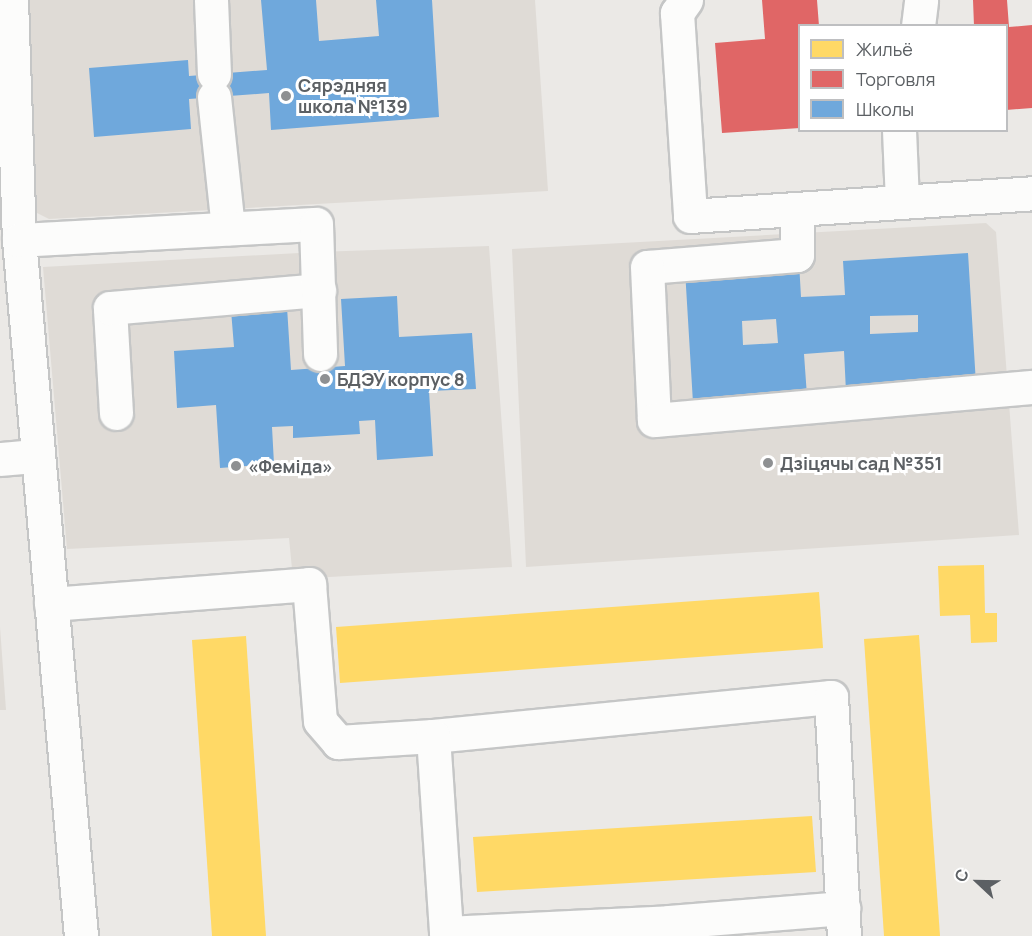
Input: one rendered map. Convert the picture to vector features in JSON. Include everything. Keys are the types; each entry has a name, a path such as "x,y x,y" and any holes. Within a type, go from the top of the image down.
{"lane":[{"path":"11,0 12,229 38,456 81,936"},
{"path":"211,0 214,86 228,228"},
{"path":"686,0 676,13 690,216 1032,193"},
{"path":"918,24 921,0"},
{"path":"899,132 902,202"},
{"path":"797,209 797,255 647,267 654,420 1032,387"},
{"path":"12,229 228,228 316,224 320,354"},
{"path":"116,413 110,308 319,291"},
{"path":"0,459 38,456"},
{"path":"51,604 309,585 320,721 338,741 433,736 831,697 843,922 669,922 446,933 433,736"}],"shaded area":[{"name":"Сярэдняя школа №139","path":"27,0 535,0 548,191 49,219 33,211"},
{"name":"Дзіцячы сад №351","path":"986,223 996,232 1019,535 526,567 512,249"},
{"path":"489,246 512,567 293,579 289,538 67,549 43,267 317,252"},
{"path":"0,627 6,710 0,710"}],"building: Жильё":[{"path":"984,565 985,613 997,613 997,642 971,643 970,615 940,616 938,566"},
{"path":"819,592 823,648 340,683 336,627"},
{"path":"919,635 940,936 884,936 864,639"},
{"path":"246,636 266,936 212,936 192,640"},
{"path":"812,816 816,872 477,892 473,837"}],"building: Торговля":[{"path":"762,0 817,0 819,24 798,24 798,128 722,133 715,43 765,39"},
{"path":"973,0 1007,0 1009,27 1032,25 1032,108 1008,110 1008,24 974,24"}],"building: Школы":[{"path":"261,0 316,0 319,41 379,36 376,0 432,0 439,117 271,130 269,93 189,99 191,129 94,137 89,68 188,60 189,76 267,70"},
{"path":"968,253 976,384 846,392 844,351 804,354 807,396 693,403 685,270 799,262 801,297 845,295 843,261","holes":["918,315 918,332 870,334 870,316","776,319 778,343 743,345 742,321"]},
{"name":"БДЭУ корпус 8","path":"397,296 399,337 472,333 476,389 429,391 433,456 377,460 375,420 359,421 360,434 293,438 293,426 272,427 274,464 220,468 216,405 177,408 174,351 234,347 231,310 287,307 291,370 345,366 341,299"}],"place":[{"name":"Сярэдняя школа №139","path":"286,96"},
{"name":"БДЭУ корпус 8","path":"325,379"},
{"name":"Дзіцячы сад №351","path":"768,463"},
{"name":"«Феміда»","path":"236,466"}]}
